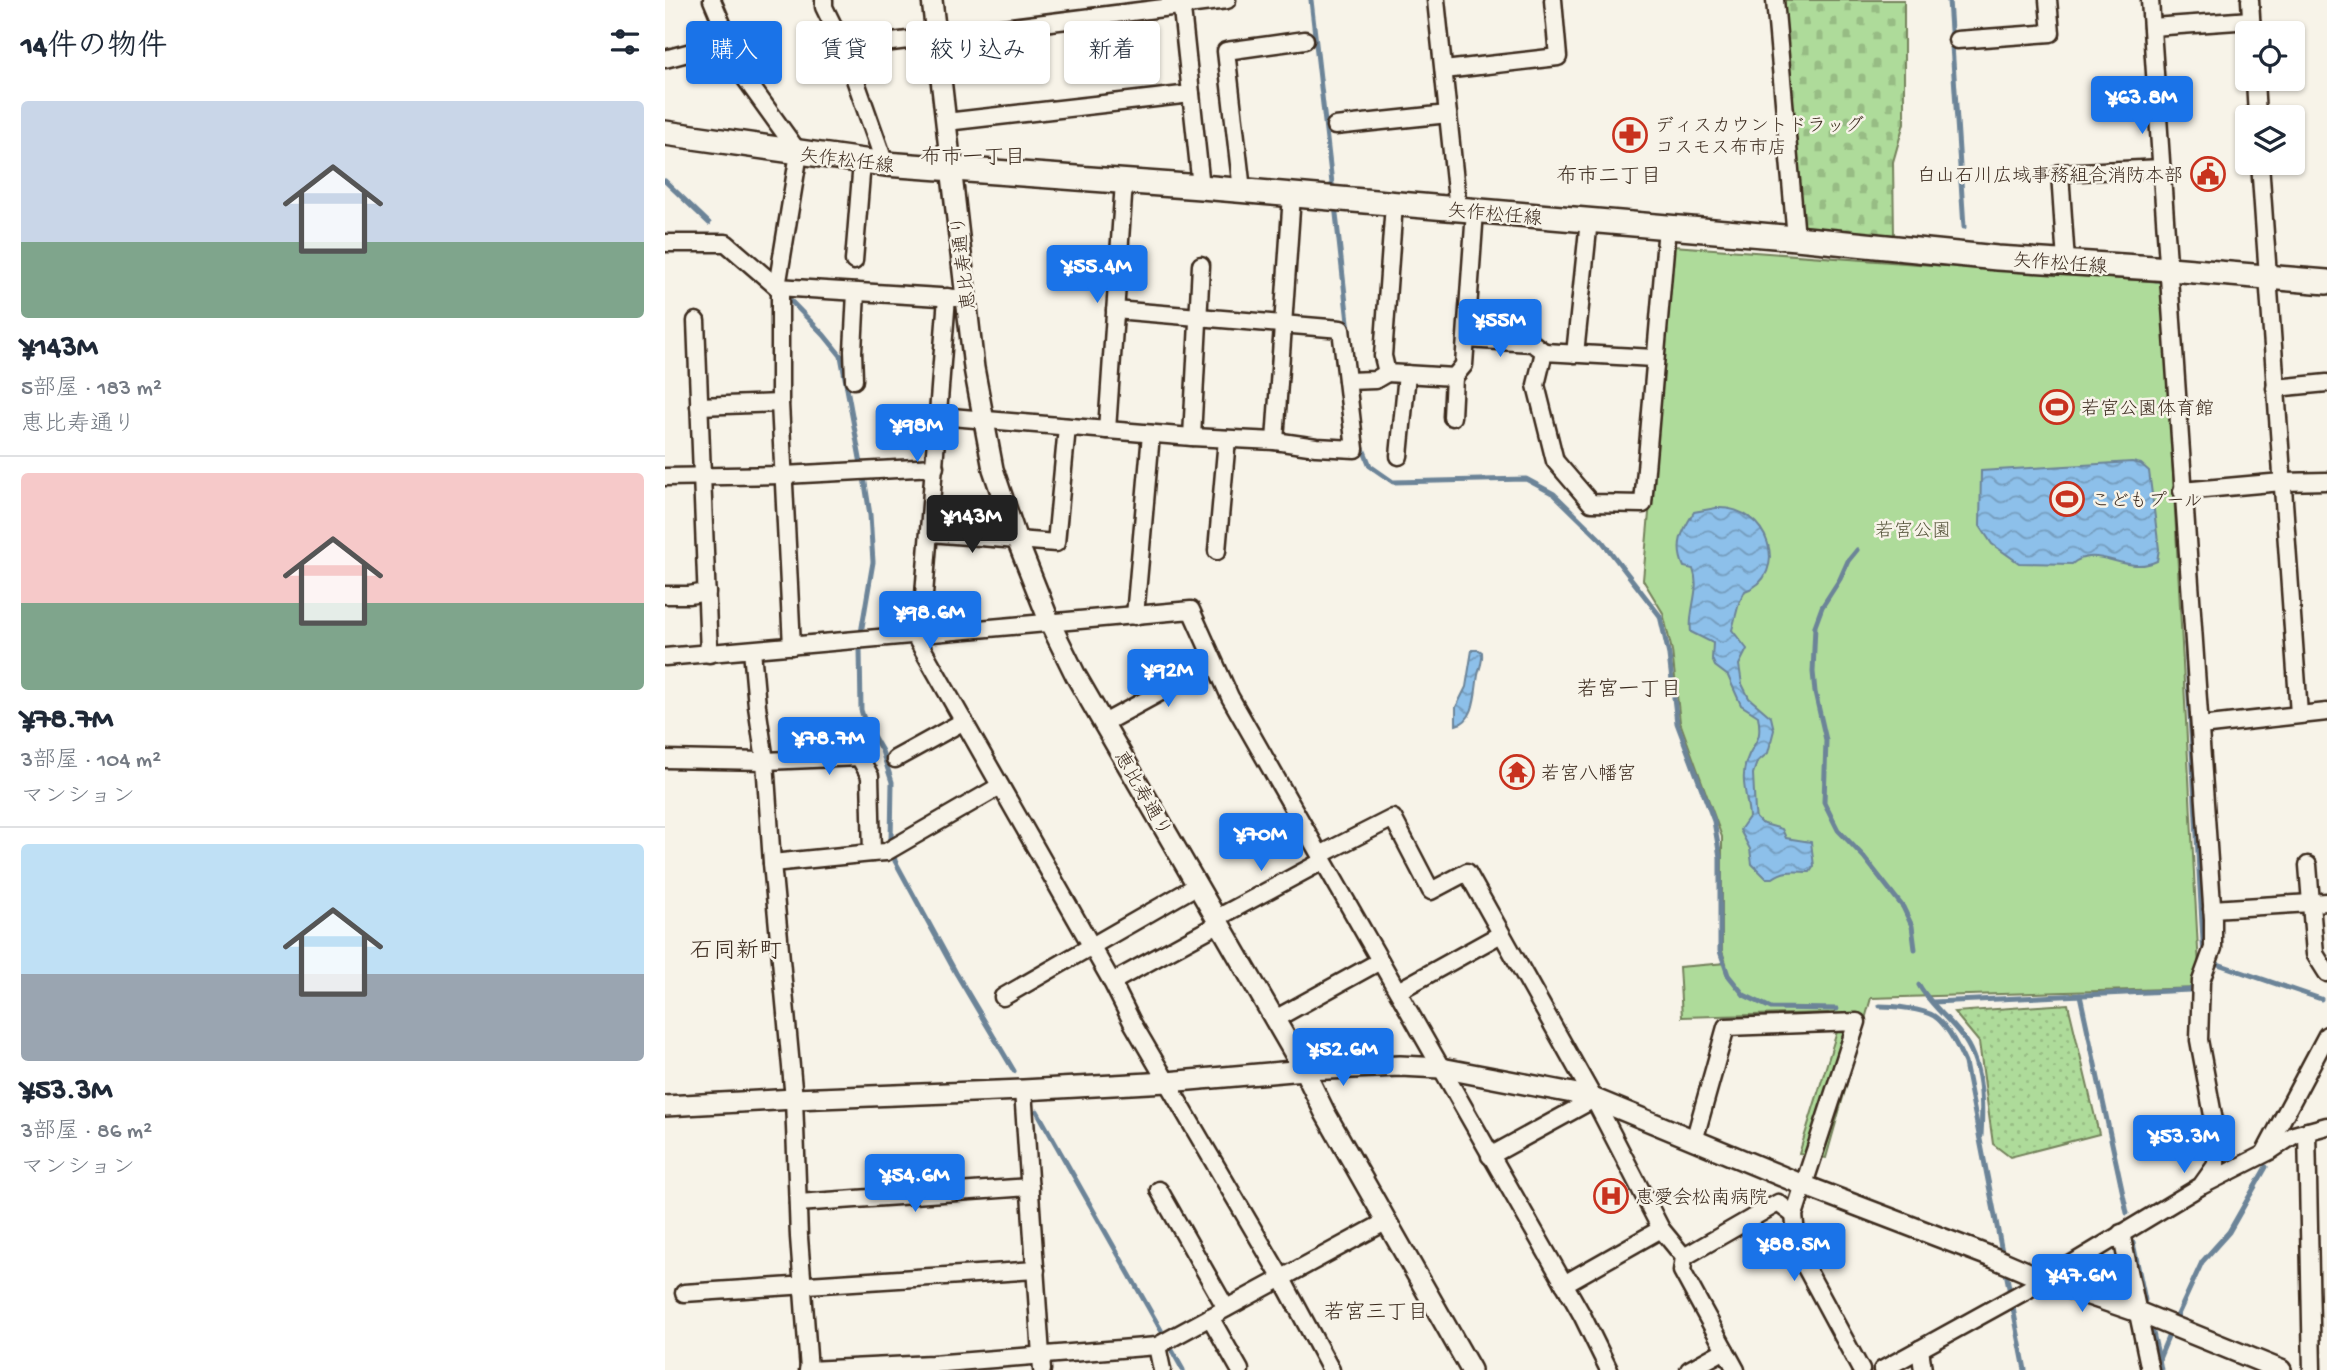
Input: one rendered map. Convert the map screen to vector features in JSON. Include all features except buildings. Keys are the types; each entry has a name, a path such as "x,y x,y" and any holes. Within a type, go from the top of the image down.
{"main road":[{"name":"矢作松任線","path":"665,133 874,163 950,170 1242,190 1997,258 2327,282"}],"street":[{"path":"712,0 720,21"},
{"path":"824,0 833,21"},
{"name":"恵比寿通り","path":"932,0 934,21"},
{"path":"1048,21 1181,2 1227,0"},
{"path":"1436,0 1448,114 1467,211 1466,339 1464,365 1454,377 1453,417"},
{"path":"1444,70 1558,57 1553,0"},
{"path":"1775,0 1796,238"},
{"path":"1957,40 2051,33 2048,0"},
{"path":"2150,0 2212,909 2213,948 2201,981 2199,1040 2217,1137 2216,1165 2201,1186"},
{"path":"2250,0 2252,21"},
{"path":"1181,2 1201,187"},
{"path":"2152,27 2235,27"},
{"path":"1242,190 1226,51 1305,40"},
{"path":"665,59 686,53"},
{"path":"749,84 799,153 777,288"},
{"path":"853,84 874,163 854,261"},
{"name":"恵比寿通り","path":"942,84 950,170 956,298 993,469 1017,540 1050,623 1076,676 1275,1019 1471,1370"},
{"path":"946,122 1191,94"},
{"path":"1335,126 1448,114"},
{"path":"2066,262 2060,173 2162,168"},
{"path":"2261,175 2299,714"},
{"path":"1107,430 1124,182"},
{"path":"1275,441 1292,195"},
{"path":"1387,373 1383,356 1394,204"},
{"path":"1575,354 1589,220"},
{"path":"1544,352 1536,385 1555,461 1591,503 1643,504 1667,227"},
{"path":"665,243 726,243 780,290 780,403 792,646"},
{"path":"1192,437 1201,265"},
{"path":"777,288 956,298 939,416 921,634 918,641 1331,1370"},
{"path":"855,380 853,351 856,292"},
{"path":"939,416 1355,449 1352,381 1341,329 1115,310"},
{"path":"696,321 709,654"},
{"path":"1466,339 1532,343 1544,352 1654,358"},
{"path":"1352,381 1375,380 1387,373 1454,377"},
{"path":"1399,456 1407,374"},
{"path":"2275,388 2327,383"},
{"path":"699,406 780,403"},
{"path":"930,533 1056,543 1067,427"},
{"path":"1135,617 1151,434"},
{"path":"1217,551 1227,439"},
{"path":"665,477 784,475 935,467"},
{"path":"2182,491 2327,481"},
{"path":"665,595 706,592"},
{"path":"665,657 1191,610 1230,697 1564,1284 1609,1370"},
{"path":"751,650 765,761 794,1098 809,1370 1042,1362 1157,1346 1387,1221"},
{"path":"1104,723 1214,663"},
{"path":"2200,726 2327,712"},
{"path":"895,759 964,721"},
{"path":"665,759 765,761 859,758 870,776 871,853"},
{"path":"772,863 886,852 1000,786"},
{"path":"1112,982 1393,818 1430,891 1467,872 1594,1099 1661,1229 1684,1257 1682,1271 1736,1370"},
{"path":"2308,865 2319,902 2315,954 2327,974"},
{"path":"1003,997 1198,885"},
{"path":"2212,909 2319,902"},
{"path":"1398,991 1501,934"},
{"path":"1275,1019 1380,961"},
{"path":"1694,1141 1726,1027 1857,1022 1794,1215 1798,1253 1861,1370"},
{"path":"2264,1154 2327,1035"},
{"path":"665,1106 1167,1082 1304,1070 1399,1066 1441,1068 1594,1099 1803,1185 2045,1280 2138,1312 2281,1370"},
{"path":"1023,1090 1042,1362"},
{"path":"1490,1156 1594,1099"},
{"path":"1882,1370 2045,1280 2201,1186 2264,1154 2294,1135 2327,1126"},
{"path":"2307,1131 2312,1370"},
{"path":"798,1203 1030,1187"},
{"path":"1159,1190 1226,1308"},
{"path":"1684,1257 1778,1203 1794,1215"},
{"path":"1564,1284 1661,1229"},
{"path":"2121,1233 2150,1370"},
{"path":"684,1293 1036,1270"},
{"path":"1210,1317 1240,1370"},
{"path":"1157,1346 1162,1370"},
{"path":"1920,1349 1923,1370"},
{"path":"1689,1370 1725,1350"}],"green space":[{"path":"1784,0 1904,0 1904,123 1893,162 1894,235 1804,228"},
{"name":"若宮公園","path":"1673,246 2163,282 2200,988 1871,998 1826,1158 1799,1154 1840,1022 1828,1013 1682,1017 1679,967 1726,963 1722,951 1722,837 1680,722 1672,651 1663,613 1643,580"},
{"path":"2068,1004 2099,1134 2010,1157 1993,1144 1979,1042 1954,1012"}],"water":[{"name":"こどもプール","path":"2132,462 2141,464 2149,471 2159,549 2157,561 2134,565 2091,557 2082,558 2072,564 2019,563 1992,544 1980,526 1981,471"},
{"path":"1716,508 1735,510 1750,518 1761,529 1768,543 1770,557 1767,571 1759,583 1745,591 1732,630 1747,649 1739,665 1742,684 1749,698 1771,717 1774,730 1768,753 1757,762 1753,774 1755,812 1761,823 1782,829 1786,838 1811,842 1814,866 1810,872 1786,872 1766,878 1752,864 1750,849 1740,830 1749,817 1744,769 1758,737 1758,716 1741,705 1728,676 1715,666 1712,659 1713,643 1691,632 1695,577 1693,569 1684,567 1680,552 1683,532 1694,512"},
{"path":"1472,650 1482,652 1473,704 1467,718 1456,725 1456,707 1466,687"}],"waterway":[{"path":"1311,0 1333,192"},
{"path":"1949,0 1964,227"},
{"path":"665,181 709,223"},
{"path":"1335,205 1349,331"},
{"path":"2150,279 2165,281"},
{"path":"785,295 841,356 861,464"},
{"path":"1360,441 1370,466 1393,482 1526,479 1554,494 1602,541 1660,616 1669,655 1677,723 1714,821 1720,857 1720,951 1728,975 1744,995 1771,1008 1837,1009"},
{"path":"861,633 873,562 864,477"},
{"path":"1857,550 1822,607 1815,626 1813,672 1826,740 1824,802 1838,830 1864,857 1903,907 1912,926 1915,949"},
{"path":"2186,643 2204,958"},
{"path":"860,649 861,710 882,751 892,782 891,841"},
{"path":"894,853 895,861 956,973 1014,1071"},
{"path":"2212,962 2321,999"},
{"path":"1933,1002 2190,990 2197,981"},
{"path":"1919,985 1961,1035 1974,1058 1980,1084 1981,1136"},
{"path":"2080,995 2127,1213"},
{"path":"1880,1006 1900,1007 1934,1016 1948,1031 1960,1051 1965,1063 2003,1257"},
{"path":"1037,1111 1161,1330"},
{"path":"2175,1321 2202,1262 2229,1232 2266,1167"},
{"path":"2133,1243 2145,1300"},
{"path":"2005,1267 2025,1370"},
{"path":"2161,1370 2159,1359 2171,1330"},
{"path":"2153,1333 2159,1359"},
{"path":"1169,1345 1183,1370"}],"place":[{"name":"ディスカウントドラッグ コスモス布市店","path":"1630,135"},
{"name":"白山石川広域事務組合消防本部","path":"2208,174"},
{"name":"若宮公園体育館","path":"2057,407"},
{"name":"こどもプール","path":"2067,499"},
{"name":"若宮八幡宮","path":"1517,772"},
{"name":"恵愛会松南病院","path":"1611,1196"}],"district":[{"name":"布市一丁目","path":"973,156"},
{"name":"布市二丁目","path":"1609,175"},
{"name":"若宮一丁目","path":"1629,688"},
{"name":"石同新町","path":"736,949"},
{"name":"若宮三丁目","path":"1376,1311"}]}
